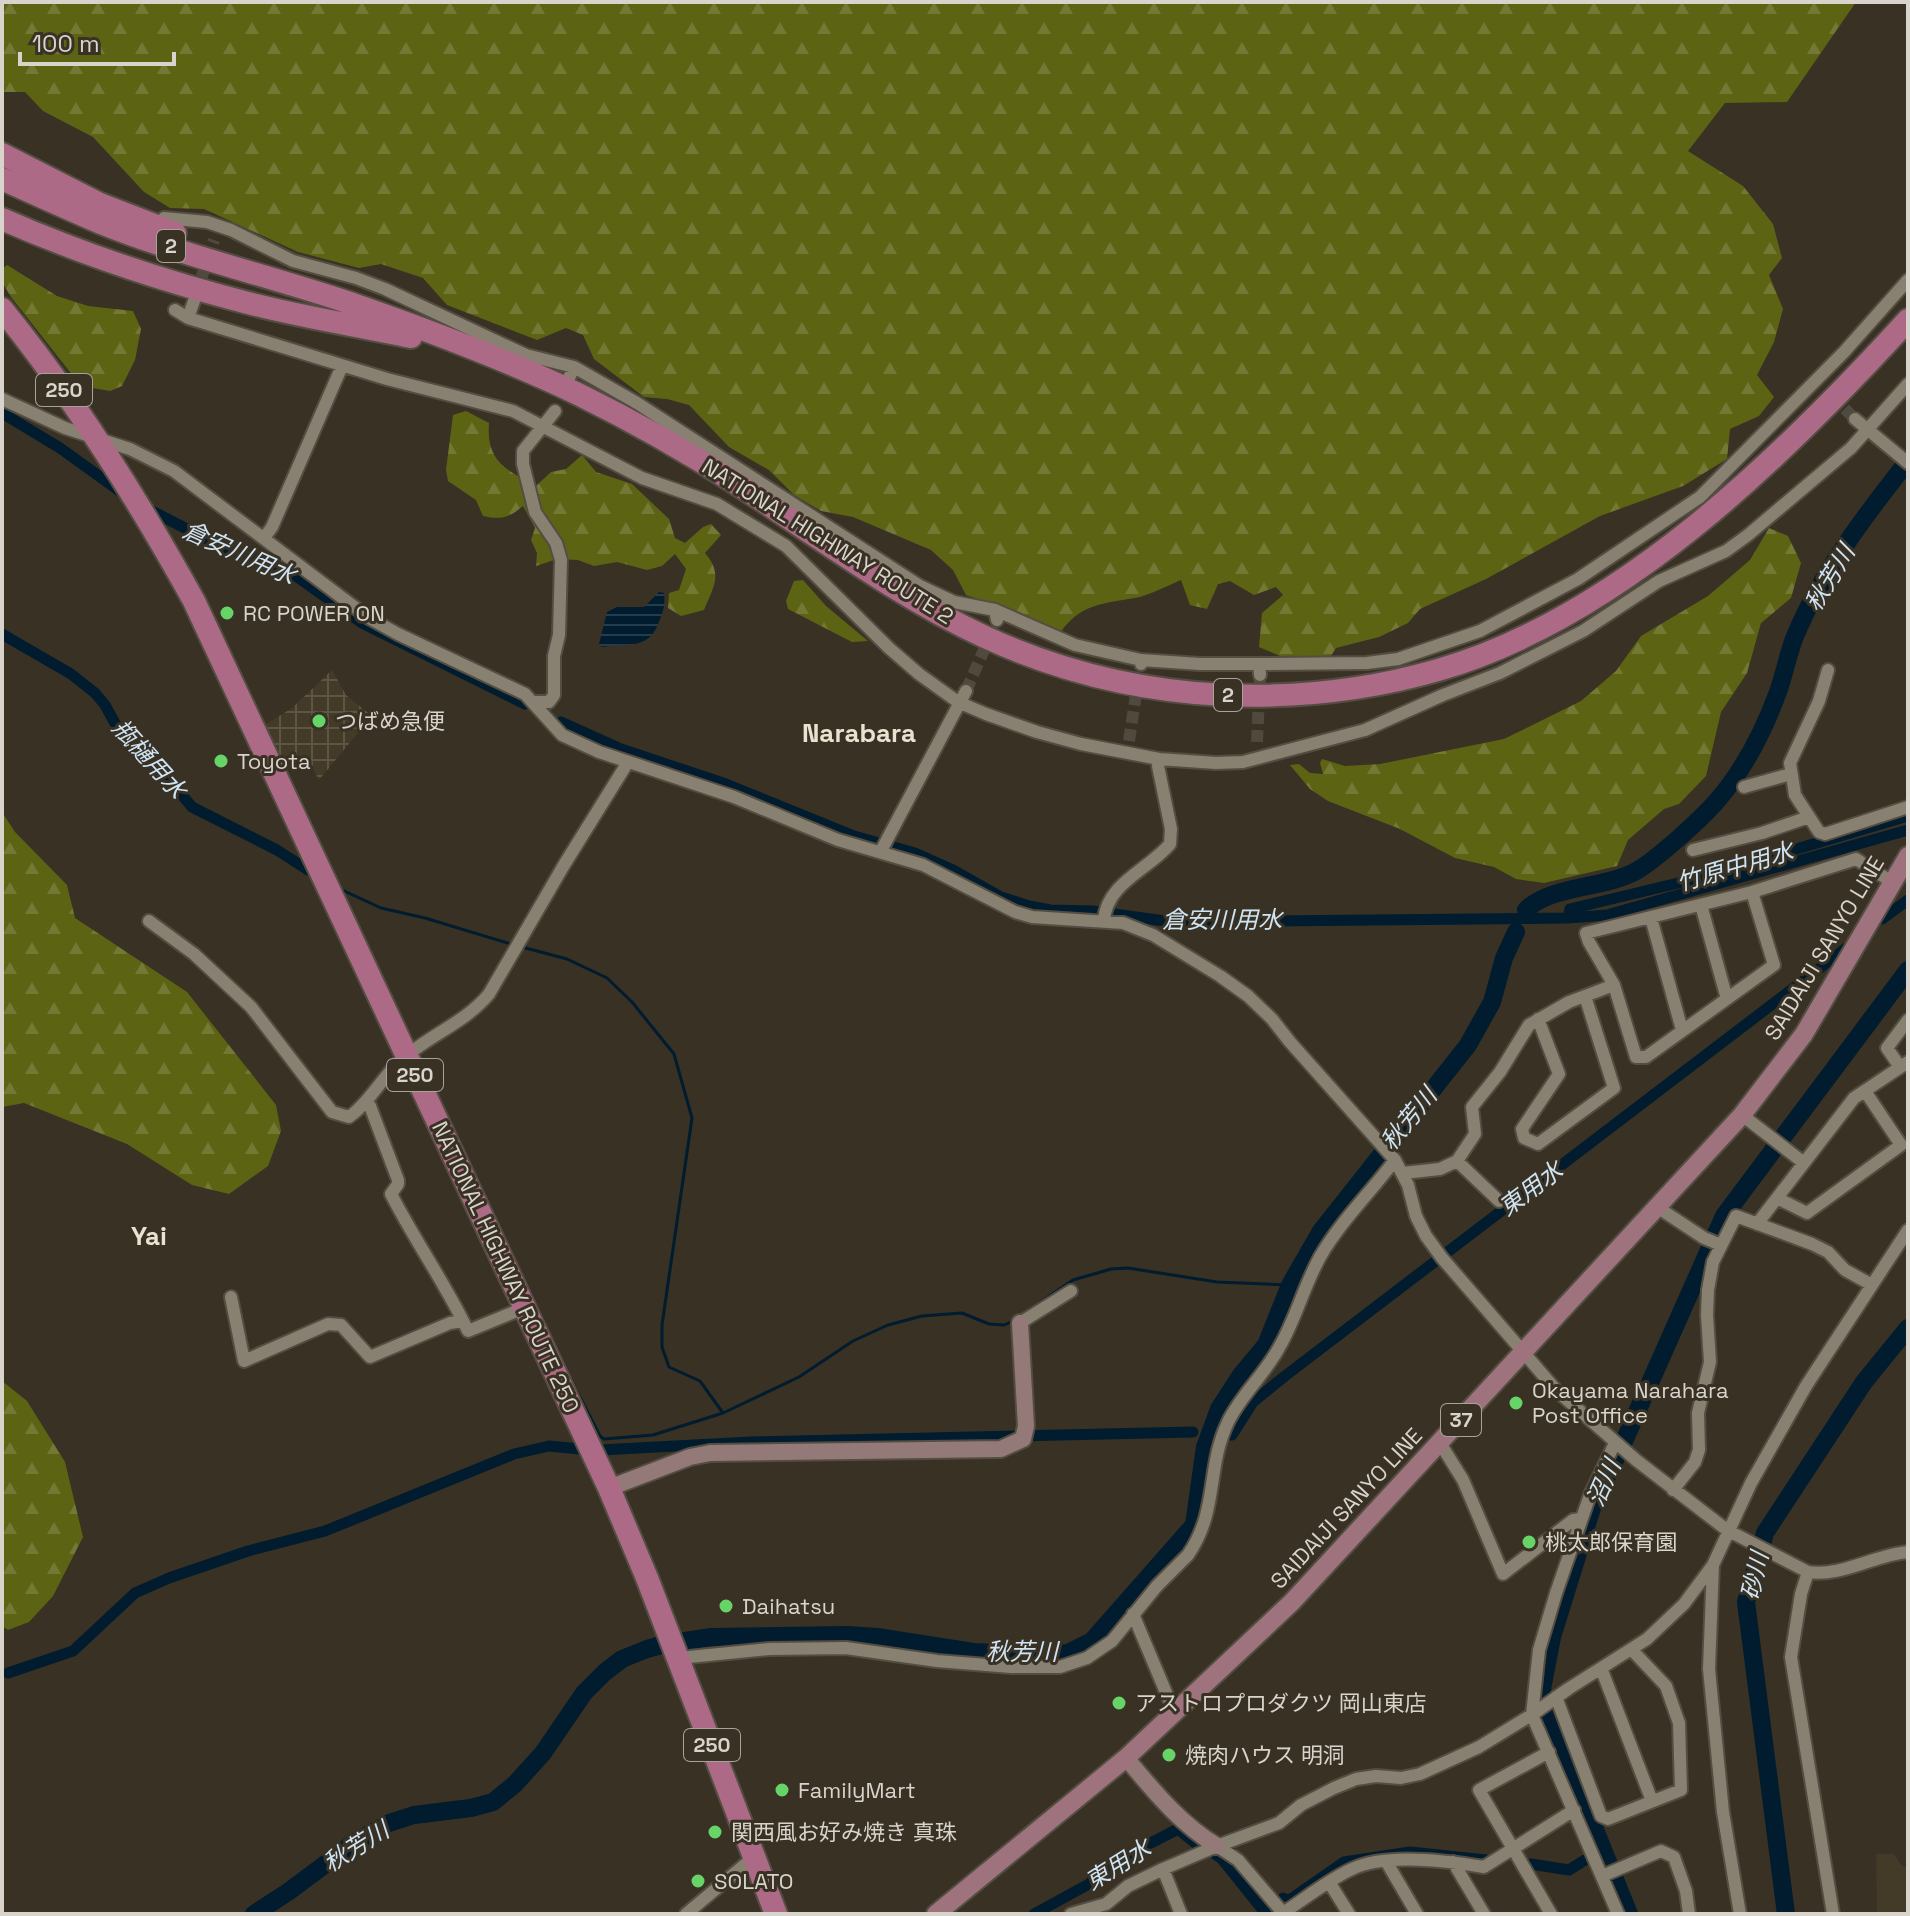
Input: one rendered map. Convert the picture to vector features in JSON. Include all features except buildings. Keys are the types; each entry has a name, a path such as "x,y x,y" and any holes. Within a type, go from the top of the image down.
{"highway":[{"path":"2,154 100,204 333,289 345,302"},
{"name":"NATIONAL HIGHWAY ROUTE 2","path":"2,179 104,224 345,302 505,361 578,394 662,438 931,610 1046,662 1151,688 1263,696 1381,684 1442,669 1501,647 1599,594 1654,557 1760,472 1816,419 1908,320"},
{"path":"2,222 122,266 255,304 505,361"},
{"name":"NATIONAL HIGHWAY ROUTE 250","path":"2,309 96,436 194,601 609,1488 678,1656 776,1914"},
{"name":"250","path":"766,1889 786,1914"}],"main road":[{"name":"SAIDAIJI SANYO LINE","path":"936,1914 1126,1758 1292,1602 1742,1115 1804,1034 1908,856"}],"street":[{"path":"164,218 207,222 231,230 293,261 385,289 637,403 920,586 954,602 1075,645 1141,664 1200,664 1260,670 1398,659 1500,621 1578,579 1700,497 1818,378 1908,280"},
{"path":"214,240 218,227"},
{"path":"188,318 194,301"},
{"path":"175,310 188,318 342,366 513,411 642,478 717,504 768,533 919,674 1037,732 1128,747 1159,759 1216,763 1243,762 1340,739 1500,673 1583,631 1659,581 1726,551 1748,535 1829,467 1908,384"},
{"path":"264,538 272,527 342,366"},
{"path":"1818,378 1827,390"},
{"path":"2,399 65,428 96,436 149,457 174,471 369,618 525,694 562,735 628,762 734,797 838,840 883,846 1015,912 1032,917 1104,915 1153,935 1248,996 1272,1019 1297,1051 1393,1156 1403,1173 1416,1216 1439,1255 1556,1390 1615,1443 1730,1531 1805,1570 1822,1574 1888,1554 1908,1552"},
{"path":"534,702 552,700 554,656 559,635 561,560 556,543 530,501 523,451 555,411"},
{"path":"1855,419 1905,460"},
{"path":"1828,670 1819,701 1790,763 1795,795 1819,832 1825,834 1908,807"},
{"path":"883,846 962,696"},
{"path":"1257,742 1257,757"},
{"path":"1104,915 1113,894 1170,844 1171,829 1159,759"},
{"path":"149,921 194,954 251,1007 332,1112 349,1117 406,1057 483,1001 628,762"},
{"path":"1744,787 1791,774"},
{"path":"1693,850 1762,833 1809,817"},
{"path":"1752,892 1774,965 1646,1057 1636,1057 1614,985 1586,933 1752,892 1856,859 1892,882"},
{"path":"1701,905 1727,999"},
{"path":"1651,918 1682,1030"},
{"path":"1403,1173 1440,1169 1457,1161 1475,1134 1472,1107 1500,1072 1529,1025 1614,985"},
{"path":"1538,1019 1559,1074 1522,1129 1524,1138 1538,1144 1614,1088 1585,996"},
{"path":"1757,1224 1854,1098 1904,1065 1887,1048 1908,1020"},
{"path":"1777,1198 1807,1213 1901,1145 1865,1091"},
{"path":"366,1101 398,1180 391,1194 444,1282 468,1331 524,1308"},
{"path":"1742,1115 1804,1163"},
{"path":"678,1656 769,1649 846,1648 937,1661 1060,1667 1074,1664 1100,1651 1199,1539 1208,1516 1219,1445 1229,1419 1281,1345 1322,1253 1393,1156"},
{"path":"1457,1161 1499,1201"},
{"path":"1657,1207 1704,1238 1721,1245"},
{"path":"1673,1490 1695,1462 1699,1450 1698,1413 1710,1362 1708,1290 1713,1262 1736,1216 1828,1252 1845,1270 1872,1285"},
{"path":"1071,1914 1106,1904 1128,1886 1163,1869 1279,1823 1301,1805 1356,1779 1376,1776 1401,1778 1420,1774 1479,1747 1647,1639 1684,1604 1713,1565 1806,1386 1908,1230"},
{"path":"609,1488 690,1457 710,1453 1001,1449 1015,1445 1023,1439 1026,1426 1020,1323 1071,1291"},
{"path":"231,1297 244,1361 335,1322 370,1357 450,1323 463,1321"},
{"path":"1440,1443 1463,1480 1503,1574 1573,1520 1581,1519"},
{"path":"1615,1443 1581,1519 1539,1650 1533,1715 1618,1914"},
{"path":"1713,1565 1709,1669 1723,1812 1740,1914"},
{"path":"1805,1570 1791,1657 1833,1914"},
{"path":"1133,1614 1176,1711"},
{"path":"1556,1698 1601,1816 1608,1819 1681,1790 1680,1733 1666,1686 1631,1649"},
{"path":"1601,1668 1652,1801"},
{"path":"1549,1752 1479,1790 1551,1914"},
{"path":"1126,1758 1201,1837 1238,1860 1284,1914 1355,1867 1386,1861 1453,1862 1484,1867 1574,1810"},
{"path":"1602,1876 1661,1851 1674,1857 1686,1891 1689,1914"},
{"path":"686,1914 754,1857"},
{"path":"1386,1861 1417,1914"},
{"path":"1453,1862 1484,1914"},
{"path":"1163,1869 1181,1914"},
{"path":"1329,1882 1349,1914"}],"shaded area":[{"name":"つばめ急便","path":"332,670 346,695 372,716 319,780 307,757 284,768 263,726 292,708"},
{"path":"1876,1854 1894,1854 1901,1865 1908,1868 1908,1914 1877,1914"}],"green space":[{"path":"2,2 1856,2 1787,102 1725,103 1688,151 1743,186 1773,224 1782,258 1769,275 1783,309 1774,342 1757,375 1774,397 1759,416 1730,429 1727,459 1683,486 1600,516 1486,579 1420,609 1408,623 1379,637 1336,648 1329,659 1280,656 1259,647 1262,613 1283,595 1276,587 1254,595 1230,581 1218,584 1207,609 1190,605 1181,580 1140,597 1094,606 1075,617 1058,636 1001,607 966,595 953,570 931,550 853,517 821,511 794,495 769,470 729,447 689,405 644,397 594,359 583,335 566,328 537,340 447,305 423,278 381,264 359,268 298,252 204,209 170,208 144,192 93,137 43,111 25,92 2,92"},
{"path":"7,265 57,296 88,306 133,311 141,329 135,360 122,386 110,391 81,386 11,297 2,282 2,269"},
{"path":"466,411 489,423 491,446 500,462 515,475 536,486 551,472 566,469 582,455 596,472 632,484 669,519 675,538 685,543 711,524 721,535 705,553 714,567 715,580 704,610 681,616 668,608 669,593 679,590 686,569 675,554 662,566 647,570 617,562 594,566 578,560 557,559 536,566 537,553 531,540 535,528 523,506 504,517 483,516 476,500 448,481 446,470 453,415"},
{"path":"1769,528 1788,536 1801,563 1791,598 1761,623 1747,673 1721,712 1706,776 1679,804 1664,809 1628,840 1617,866 1544,883 1516,879 1494,867 1455,858 1400,829 1328,801 1310,789 1290,765 1299,764 1310,773 1323,774 1322,759 1345,766 1380,764 1504,739 1581,701 1616,671 1641,636 1708,596 1750,560"},
{"path":"803,580 826,606 868,641 852,642 788,609 786,601 794,581"},
{"path":"2,812 15,832 67,885 75,918 187,992 276,1105 281,1131 268,1166 229,1194 192,1185 127,1144 24,1103 2,1107"},
{"path":"2,1381 27,1401 65,1462 83,1537 53,1596 29,1622 8,1630 2,1626"}],"water":[{"path":"659,592 664,593 664,606 651,636 630,645 602,647 599,644 607,612 617,607 644,607"}],"waterway":[{"name":"倉安川用水","path":"2,413 60,448 128,497"},
{"name":"秋芳川","path":"1526,910 1549,896 1610,881 1638,870 1679,838 1716,802 1744,764 1759,735 1778,692 1793,641 1819,588 1861,523 1908,461"},
{"name":"倉安川用水","path":"146,508 226,549 274,564 362,623 525,704"},
{"name":"瓶樋用水","path":"2,634 71,674 95,693 122,736 150,757 192,807 277,850 308,870"},
{"name":"倉安川用水","path":"561,722 621,749 726,784 854,836 915,853 1001,897 1050,910 1092,911 1172,922 1607,915 1908,830"},
{"name":"竹原中用水","path":"1568,918 1570,909 1699,878 1908,816"},
{"path":"340,889 381,908 514,945"},
{"name":"東用水","path":"1882,919 1908,900"},
{"name":"秋芳川","path":"254,1914 355,1842 389,1823 414,1815 493,1802 515,1784 543,1753 584,1693 605,1672 622,1659 647,1649 712,1637 847,1635 973,1652 1042,1655 1068,1653 1092,1641 1194,1525 1205,1447 1219,1409 1266,1345 1290,1285 1321,1231 1468,1045 1492,1002 1504,958 1516,932"},
{"path":"522,947 567,959 607,978 632,1002 674,1054 692,1118 662,1325 662,1347 669,1367 700,1381 723,1413"},
{"name":"東用水","path":"1226,1435 1232,1435 1253,1402 1285,1376 1846,948"},
{"name":"沼川","path":"1629,1914 1548,1713 1542,1689 1552,1637 1592,1508 1724,1216 1908,970"},
{"path":"479,1185 544,1322"},
{"path":"1029,1310 1073,1280 1111,1269 1128,1268 1217,1282 1290,1285"},
{"path":"571,1380 604,1439 653,1435 723,1413 799,1377 853,1341 888,1325 922,1316 962,1313 989,1324 1004,1325 1013,1321"},
{"name":"砂川","path":"1786,1914 1746,1602 1765,1533 1864,1382 1908,1328"},
{"path":"600,1450 751,1442 1193,1432"},
{"path":"8,1673 73,1651 135,1593 169,1578 248,1551 325,1531 514,1454 549,1446 580,1449"},
{"name":"東用水","path":"1034,1914 1089,1884 1108,1865 1178,1829 1200,1847"},
{"name":"東用水","path":"1283,1898 1288,1901 1344,1862 1410,1852 1486,1860"},
{"name":"東用水","path":"1216,1855 1266,1914"},
{"name":"東用水","path":"1531,1864 1569,1870 1585,1860"}],"tunnel":[{"path":"196,294 214,240"},
{"path":"1832,396 1855,419"},
{"path":"966,691 997,620"},
{"path":"1129,741 1140,668"},
{"path":"1257,742 1260,675"}],"place":[{"name":"RC POWER ON","path":"227,613"},
{"name":"つばめ急便","path":"319,721"},
{"name":"Toyota","path":"221,761"},
{"name":"Okayama Narahara Post Office","path":"1516,1403"},
{"name":"桃太郎保育園","path":"1529,1542"},
{"name":"Daihatsu","path":"726,1606"},
{"name":"アストロプロダクツ 岡山東店","path":"1119,1703"},
{"name":"焼肉ハウス 明洞","path":"1169,1755"},
{"name":"FamilyMart","path":"782,1790"},
{"name":"関西風お好み焼き 真珠","path":"715,1832"},
{"name":"SOLATO","path":"698,1881"}],"district":[{"name":"Narabara","path":"859,733"},
{"name":"Yai","path":"149,1236"}]}
